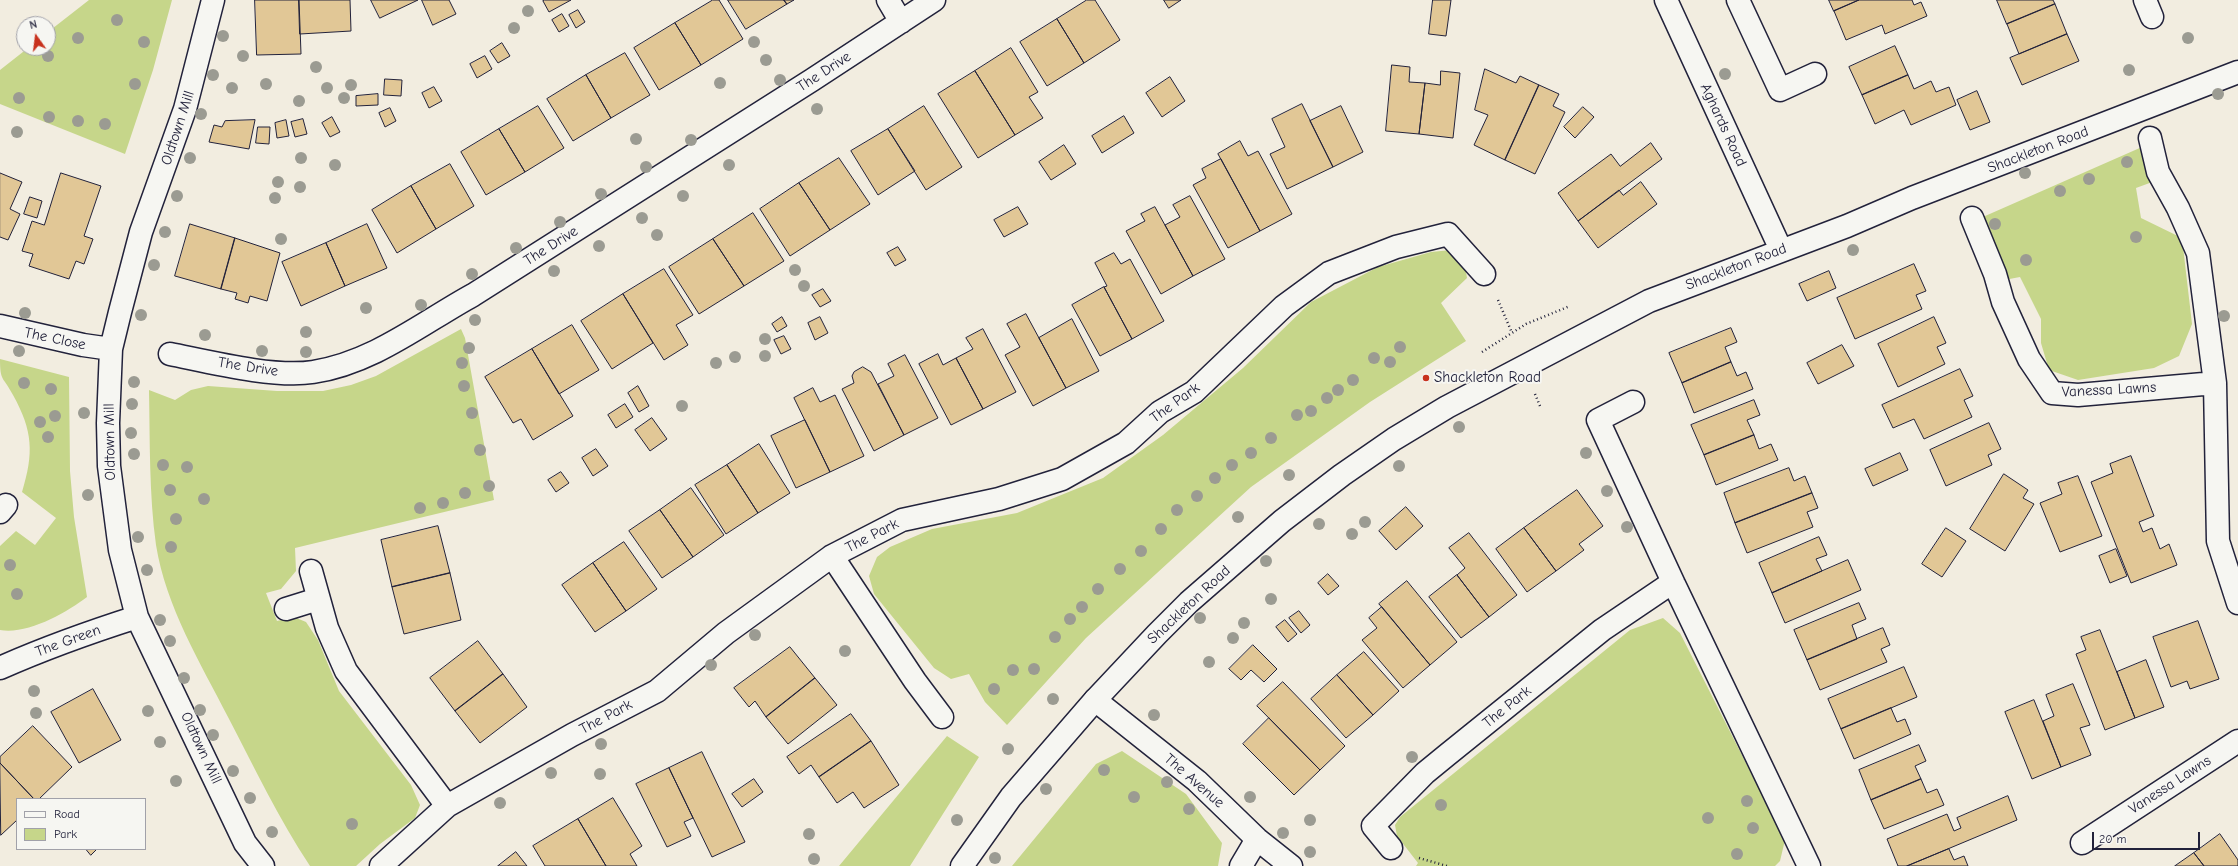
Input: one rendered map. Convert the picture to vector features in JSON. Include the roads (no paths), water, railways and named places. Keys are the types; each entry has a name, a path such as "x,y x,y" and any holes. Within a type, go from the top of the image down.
{"street":[{"name":"Oldtown Mill","path":"213,0 185,109 140,232 111,349 108,423 109,466 120,550 137,617 245,843 263,866"},
{"path":"888,0 901,22"},
{"name":"The Drive","path":"170,354 286,374 313,372 352,363 420,327 473,295 934,0"},
{"name":"Aghards Road","path":"1666,0 1781,250"},
{"path":"1738,0 1780,90 1815,74"},
{"name":"Shackleton Road","path":"962,866 1011,797 1095,700 1189,602 1282,521 1342,475 1394,439 1446,407 1649,301 1848,226 1912,198 2238,72"},
{"path":"2150,138 2158,172 2178,208 2198,253 2215,383 2218,541 2238,603"},
{"name":"Vanessa Lawns","path":"1972,218 1995,274 2003,302 2029,359 2052,393 2078,395 2215,383"},
{"name":"The Park","path":"381,866 447,806 572,735 657,690 726,633 832,556 902,520 999,499 1062,479 1114,450 1126,442 1160,412 1194,392 1284,306 1329,273 1396,247 1448,234 1484,274"},
{"name":"The Close","path":"0,326 83,345 111,349"},
{"path":"1633,402 1598,420 1673,582 1809,866"},
{"name":"The Park","path":"832,556 915,681 942,717"},
{"path":"310,572 327,628 346,670 447,806"},
{"name":"The Park","path":"1391,848 1373,826 1425,773 1602,630 1673,582"},
{"path":"286,609 318,599"},
{"name":"The Green","path":"0,668 68,640 137,617"},
{"name":"The Avenue","path":"1095,700 1197,781 1257,839 1291,866"},
{"name":"Vanessa Lawns","path":"2082,843 2238,741"},
{"path":"1241,866 1257,839"}],"place":[{"name":"Shackleton Road","path":"1426,378"}]}
